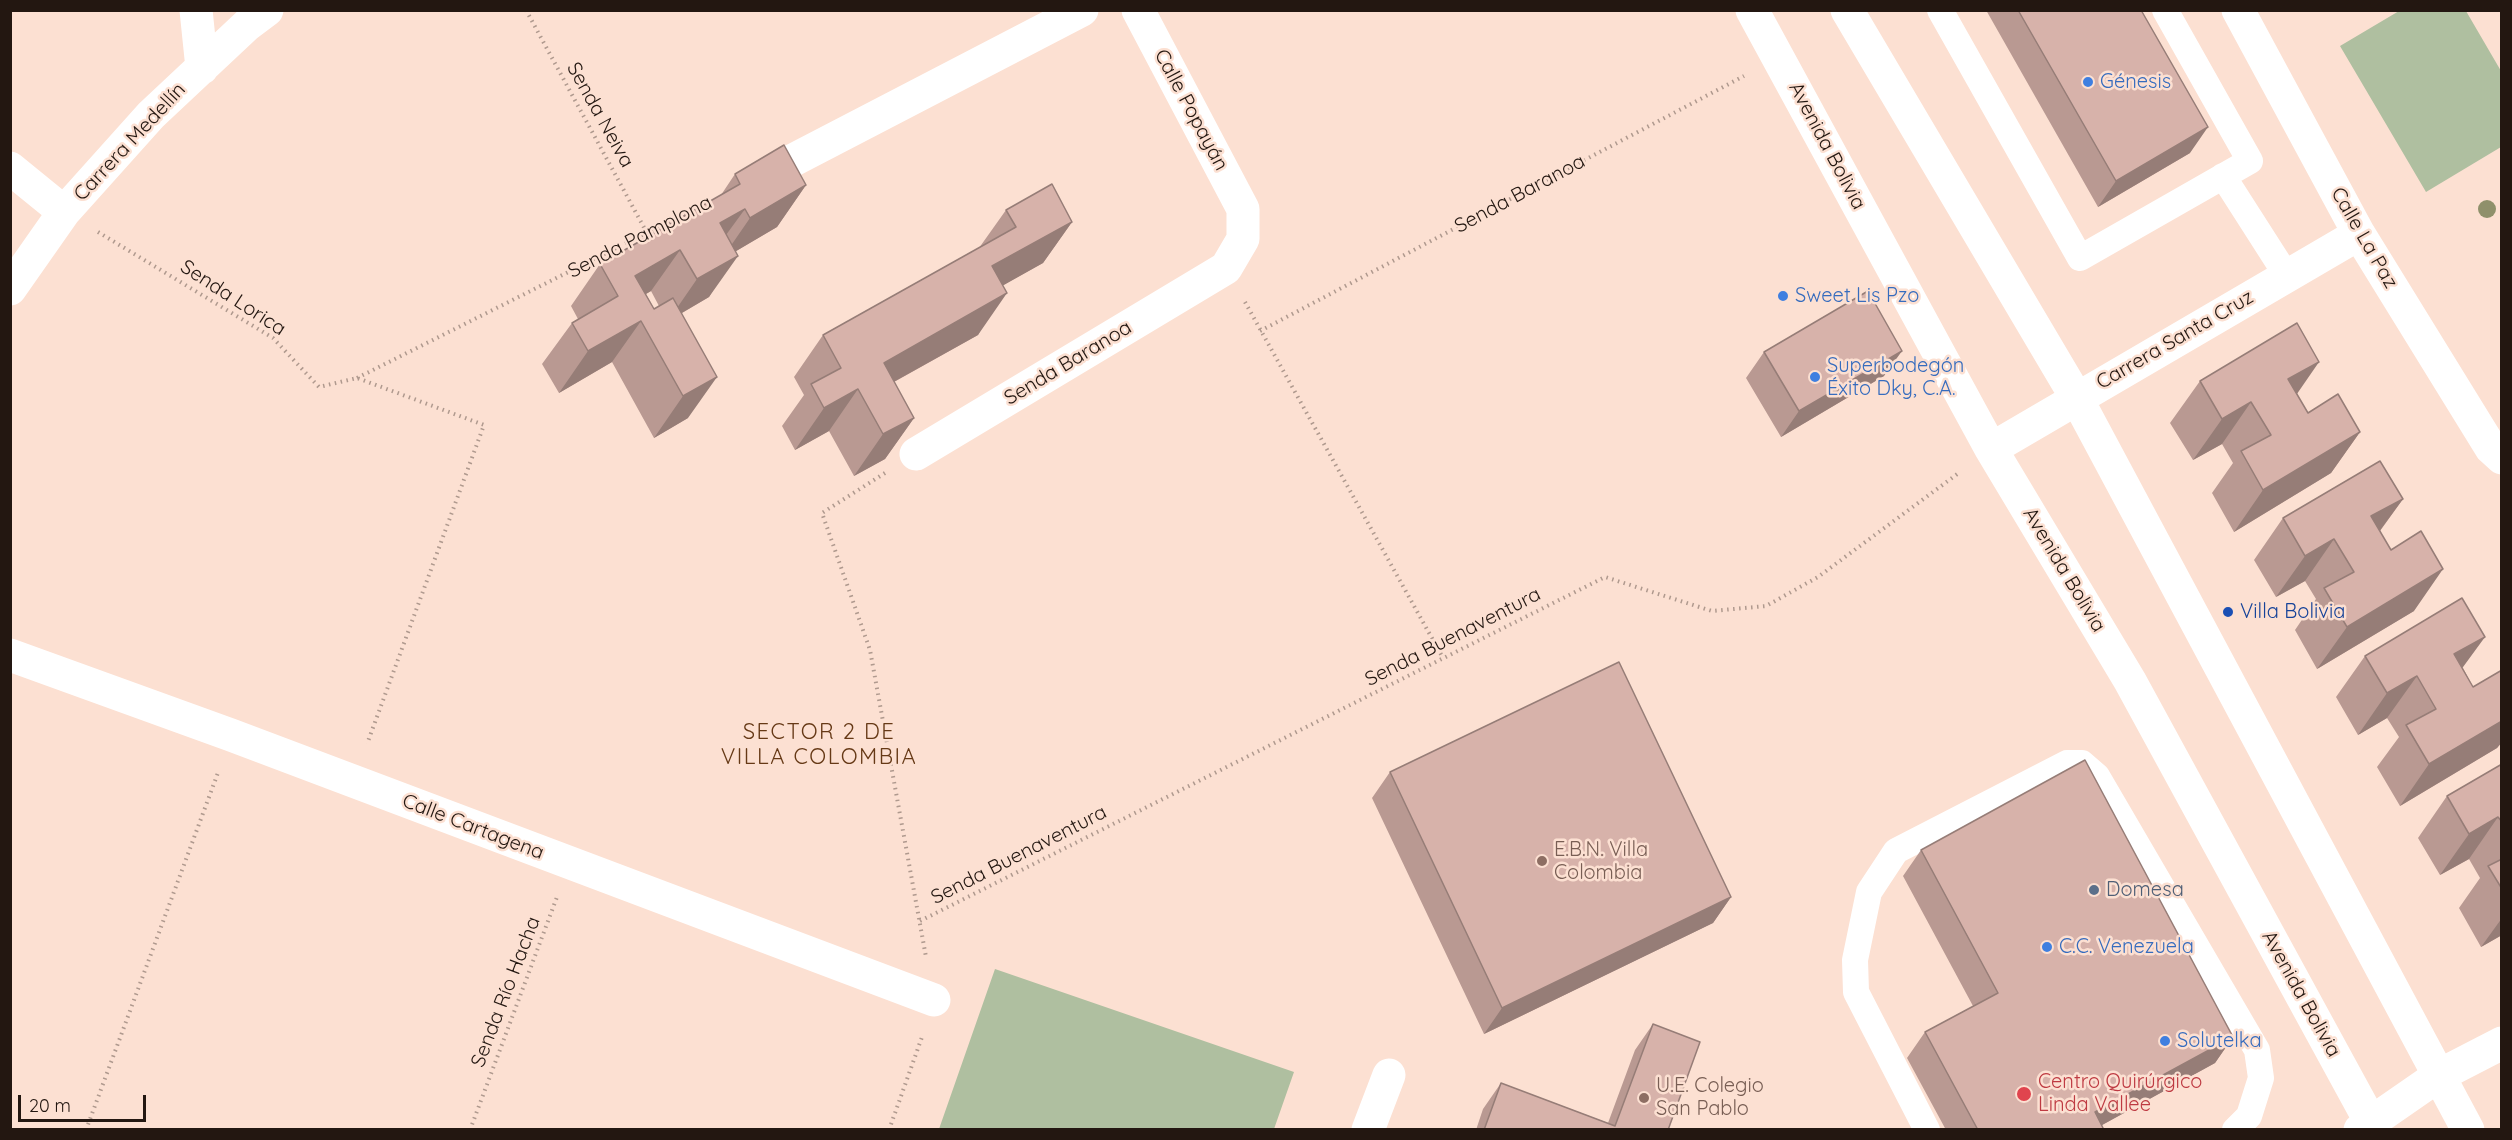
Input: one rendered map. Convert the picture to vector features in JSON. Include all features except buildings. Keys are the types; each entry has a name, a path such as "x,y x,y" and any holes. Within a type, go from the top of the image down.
{"street":[{"path":"196,10 202,68"},
{"name":"Carrera Medellín","path":"10,289 64,212 151,115 247,25 267,10"},
{"path":"778,168 1082,10"},
{"name":"Calle Popayán","path":"1138,10 1243,209"},
{"name":"Avenida Bolivia","path":"1752,10 1991,449 2130,681 2369,1127"},
{"name":"Calle La Paz","path":"2238,10 2359,234 2491,448 2502,458"},
{"path":"1847,11 2076,397 2468,1130"},
{"path":"10,168 64,212"},
{"name":"Senda Baranoa","path":"916,454 1226,268 1243,238 1243,209"},
{"name":"Carrera Santa Cruz","path":"1991,449 2076,397 2359,234"},
{"name":"Calle Cartagena","path":"10,655 231,735 934,1000"},
{"path":"2369,1127 2438,1076 2502,1043"},
{"path":"1368,1130 1389,1076"}],"lane":[{"path":"1940,10 2080,258 2250,161 2164,10"},
{"path":"2223,176 2287,276"},
{"path":"1927,1130 1856,992 1855,960 1869,892 1896,851 2067,764 2075,763 2082,763 2097,776 2257,1050 2261,1078 2249,1116 2235,1130"}],"path":[{"name":"Senda Neiva","path":"526,10 647,233"},
{"name":"Senda Baranoa","path":"1260,331 1779,58"},
{"name":"Senda Pamplona","path":"357,378 708,203"},
{"name":"Senda Lorica","path":"64,212 273,338 319,387 357,378"},
{"path":"1226,268 1443,658"},
{"path":"353,782 484,425 357,378"},
{"name":"Senda Buenaventura","path":"920,921 1605,577 1712,611 1766,606 1818,577 1991,449"},
{"path":"889,1130 934,1000 870,650 822,513 916,454"},
{"path":"87,1130 231,735"},
{"name":"Senda Río Hacha","path":"470,1130 570,864"}],"green space":[{"path":"2399,11 2466,11 2501,71 2501,147 2426,192 2340,46"},
{"path":"995,969 1294,1072 1274,1129 939,1129"}],"place":[{"name":"Génesis","path":"2088,82"},
{"name":"Sweet Lis Pzo","path":"1783,296"},
{"name":"Superbodegón Éxito Dky, C.A.","path":"1815,377"},
{"name":"Villa Bolivia","path":"2228,612"},
{"name":"E.B.N. Villa Colombia","path":"1542,861"},
{"name":"Domesa","path":"2094,890"},
{"name":"C.C. Venezuela","path":"2047,947"},
{"name":"Solutelka","path":"2165,1041"},
{"name":"Centro Quirúrgico Linda Vallee","path":"2024,1094"},
{"name":"U.E. Colegio San Pablo","path":"1644,1098"}],"district":[{"name":"SECTOR 2 DE VILLA COLOMBIA","path":"819,744"}]}
